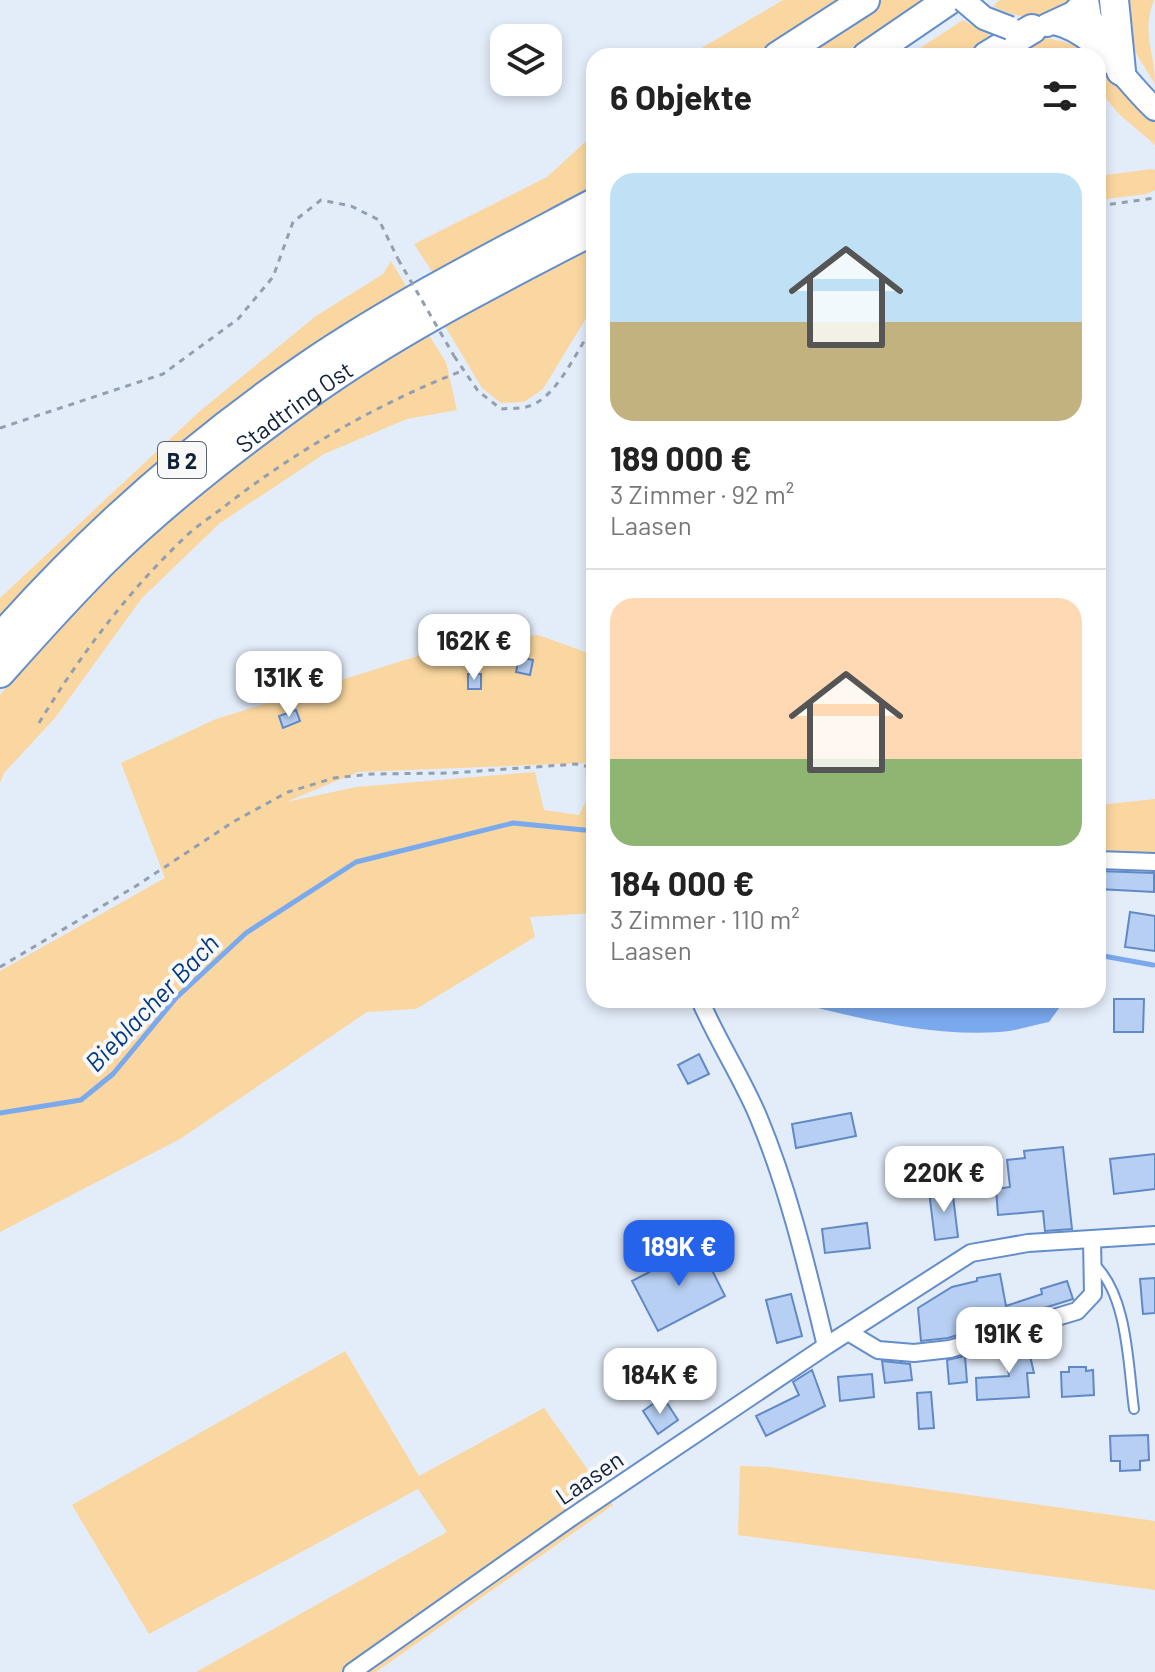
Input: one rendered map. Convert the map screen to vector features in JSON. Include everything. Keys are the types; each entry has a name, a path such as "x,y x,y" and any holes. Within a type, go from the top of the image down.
{"highway":[{"path":"790,48 865,0"},
{"path":"879,48 949,0"},
{"path":"906,48 975,0"},
{"path":"1114,0 1121,71"},
{"path":"999,48 1032,27"},
{"name":"Stadtring Ost","path":"0,638 96,537 164,475 239,415 391,314 586,207"},
{"name":"Stadtring Ost","path":"0,673 104,562 196,480 312,392 403,334 586,234"}],"street":[{"path":"963,0 984,18 1032,27 1074,29 1095,48"},
{"path":"1032,27 1073,13 1087,0"},
{"path":"1087,0 1090,18 1121,71"},
{"path":"1106,58 1155,109"},
{"path":"1106,860 1155,862"},
{"path":"704,1008 735,1066 777,1167 800,1237 826,1346"},
{"name":"Laasen","path":"352,1672 569,1519 826,1346 971,1253 1028,1243 1155,1235"},
{"path":"848,1332 878,1350 914,1353 950,1349 1077,1311 1093,1294 1092,1239"}],"lane":[{"path":"1094,1264 1112,1287 1117,1304 1125,1336 1134,1409"}],"path":[{"path":"1106,205 1155,198"},
{"path":"0,428 163,374 238,319 273,277 293,222 321,200 351,206 379,220 454,356 478,391 501,409 529,407 556,387 586,336"},
{"path":"39,723 79,659 143,580 184,537 262,477 341,429 433,382 464,370"},
{"path":"0,967 136,886 233,822 288,792 334,778 372,774 452,773 576,764 586,766"}],"shaded area":[{"path":"783,0 837,0 768,48 702,48"},
{"path":"877,0 927,0 851,48 806,48"},
{"path":"1000,0 1069,0 1042,15 1022,16 993,6"},
{"path":"1126,0 1154,0 1149,33 1155,84 1127,39"},
{"path":"963,20 993,37 975,48 920,48"},
{"path":"1046,38 1078,48 1023,48"},
{"path":"1106,72 1155,120 1155,145 1106,99"},
{"path":"586,141 586,193 435,276 414,244 547,177"},
{"path":"1152,169 1155,170 1155,190 1147,194 1106,199 1106,175"},
{"path":"586,244 586,318 543,389 524,402 501,403 482,388 442,321"},
{"path":"391,261 409,291 91,524 0,616 0,598 200,411 316,316 383,274"},
{"path":"425,329 446,362 457,410 407,419 324,454 220,523 142,598 55,718 4,773 0,783 0,695 62,621 210,477"},
{"path":"538,635 586,652 586,781 585,763 358,772 286,802 356,787 535,772 544,810 579,815 586,801 586,914 530,917 535,937 416,1009 367,1012 180,1139 0,1232 0,971 165,878 121,763 216,719 456,644"},
{"path":"1155,799 1155,854 1106,851 1106,804"},
{"path":"345,1351 419,1476 544,1408 613,1505 376,1672 196,1672 447,1532 418,1489 149,1634 72,1505"},
{"path":"740,1466 769,1467 1155,1521 1155,1590 738,1535"}],"water":[{"path":"818,1008 1059,1008 1049,1022 1006,1031 973,1033 919,1029"}],"building":[{"path":"519,657 533,660 530,675 516,672"},
{"path":"468,674 481,674 481,689 468,689"},
{"path":"296,710 300,721 283,728 279,716"},
{"path":"1106,871 1154,873 1154,892 1106,889"},
{"path":"1130,912 1155,916 1155,951 1125,947"},
{"path":"1114,999 1144,999 1143,1032 1114,1032"},
{"path":"699,1054 709,1074 688,1084 678,1065"},
{"path":"851,1113 856,1136 796,1148 792,1124"},
{"path":"1063,1147 1072,1229 1045,1231 1043,1211 998,1215 996,1189 1010,1187 1007,1160 1025,1158 1024,1151"},
{"path":"1155,1154 1155,1189 1114,1194 1110,1159"},
{"path":"952,1188 958,1237 935,1240 929,1191"},
{"path":"867,1223 870,1248 825,1253 822,1229"},
{"path":"700,1246 725,1296 658,1331 632,1281"},
{"path":"1000,1274 1006,1306 1042,1294 1041,1289 1067,1281 1073,1299 948,1338 921,1341 918,1308 952,1287"},
{"path":"1155,1278 1155,1313 1143,1314 1140,1279"},
{"path":"791,1294 802,1336 777,1343 766,1300"},
{"path":"1026,1338 1034,1373 1027,1373 1029,1397 977,1400 976,1378 1009,1376 1004,1344"},
{"path":"965,1356 967,1382 949,1384 947,1360"},
{"path":"882,1361 910,1364 912,1380 885,1383"},
{"path":"1069,1367 1093,1370 1094,1395 1062,1397 1061,1372 1069,1372"},
{"path":"812,1370 825,1406 766,1436 756,1416 799,1395 793,1382"},
{"path":"872,1374 874,1397 840,1401 838,1377"},
{"path":"931,1392 934,1428 919,1429 917,1393"},
{"path":"663,1397 678,1420 658,1434 643,1411"},
{"path":"1148,1435 1149,1460 1140,1461 1140,1470 1120,1471 1120,1461 1111,1461 1110,1436"}],"waterway":[{"name":"Bieblacher Bach","path":"0,1113 81,1100 113,1074 176,998 246,933 356,862 513,823 586,830"},
{"name":"Bieblacher Bach","path":"1106,956 1153,965"}]}
